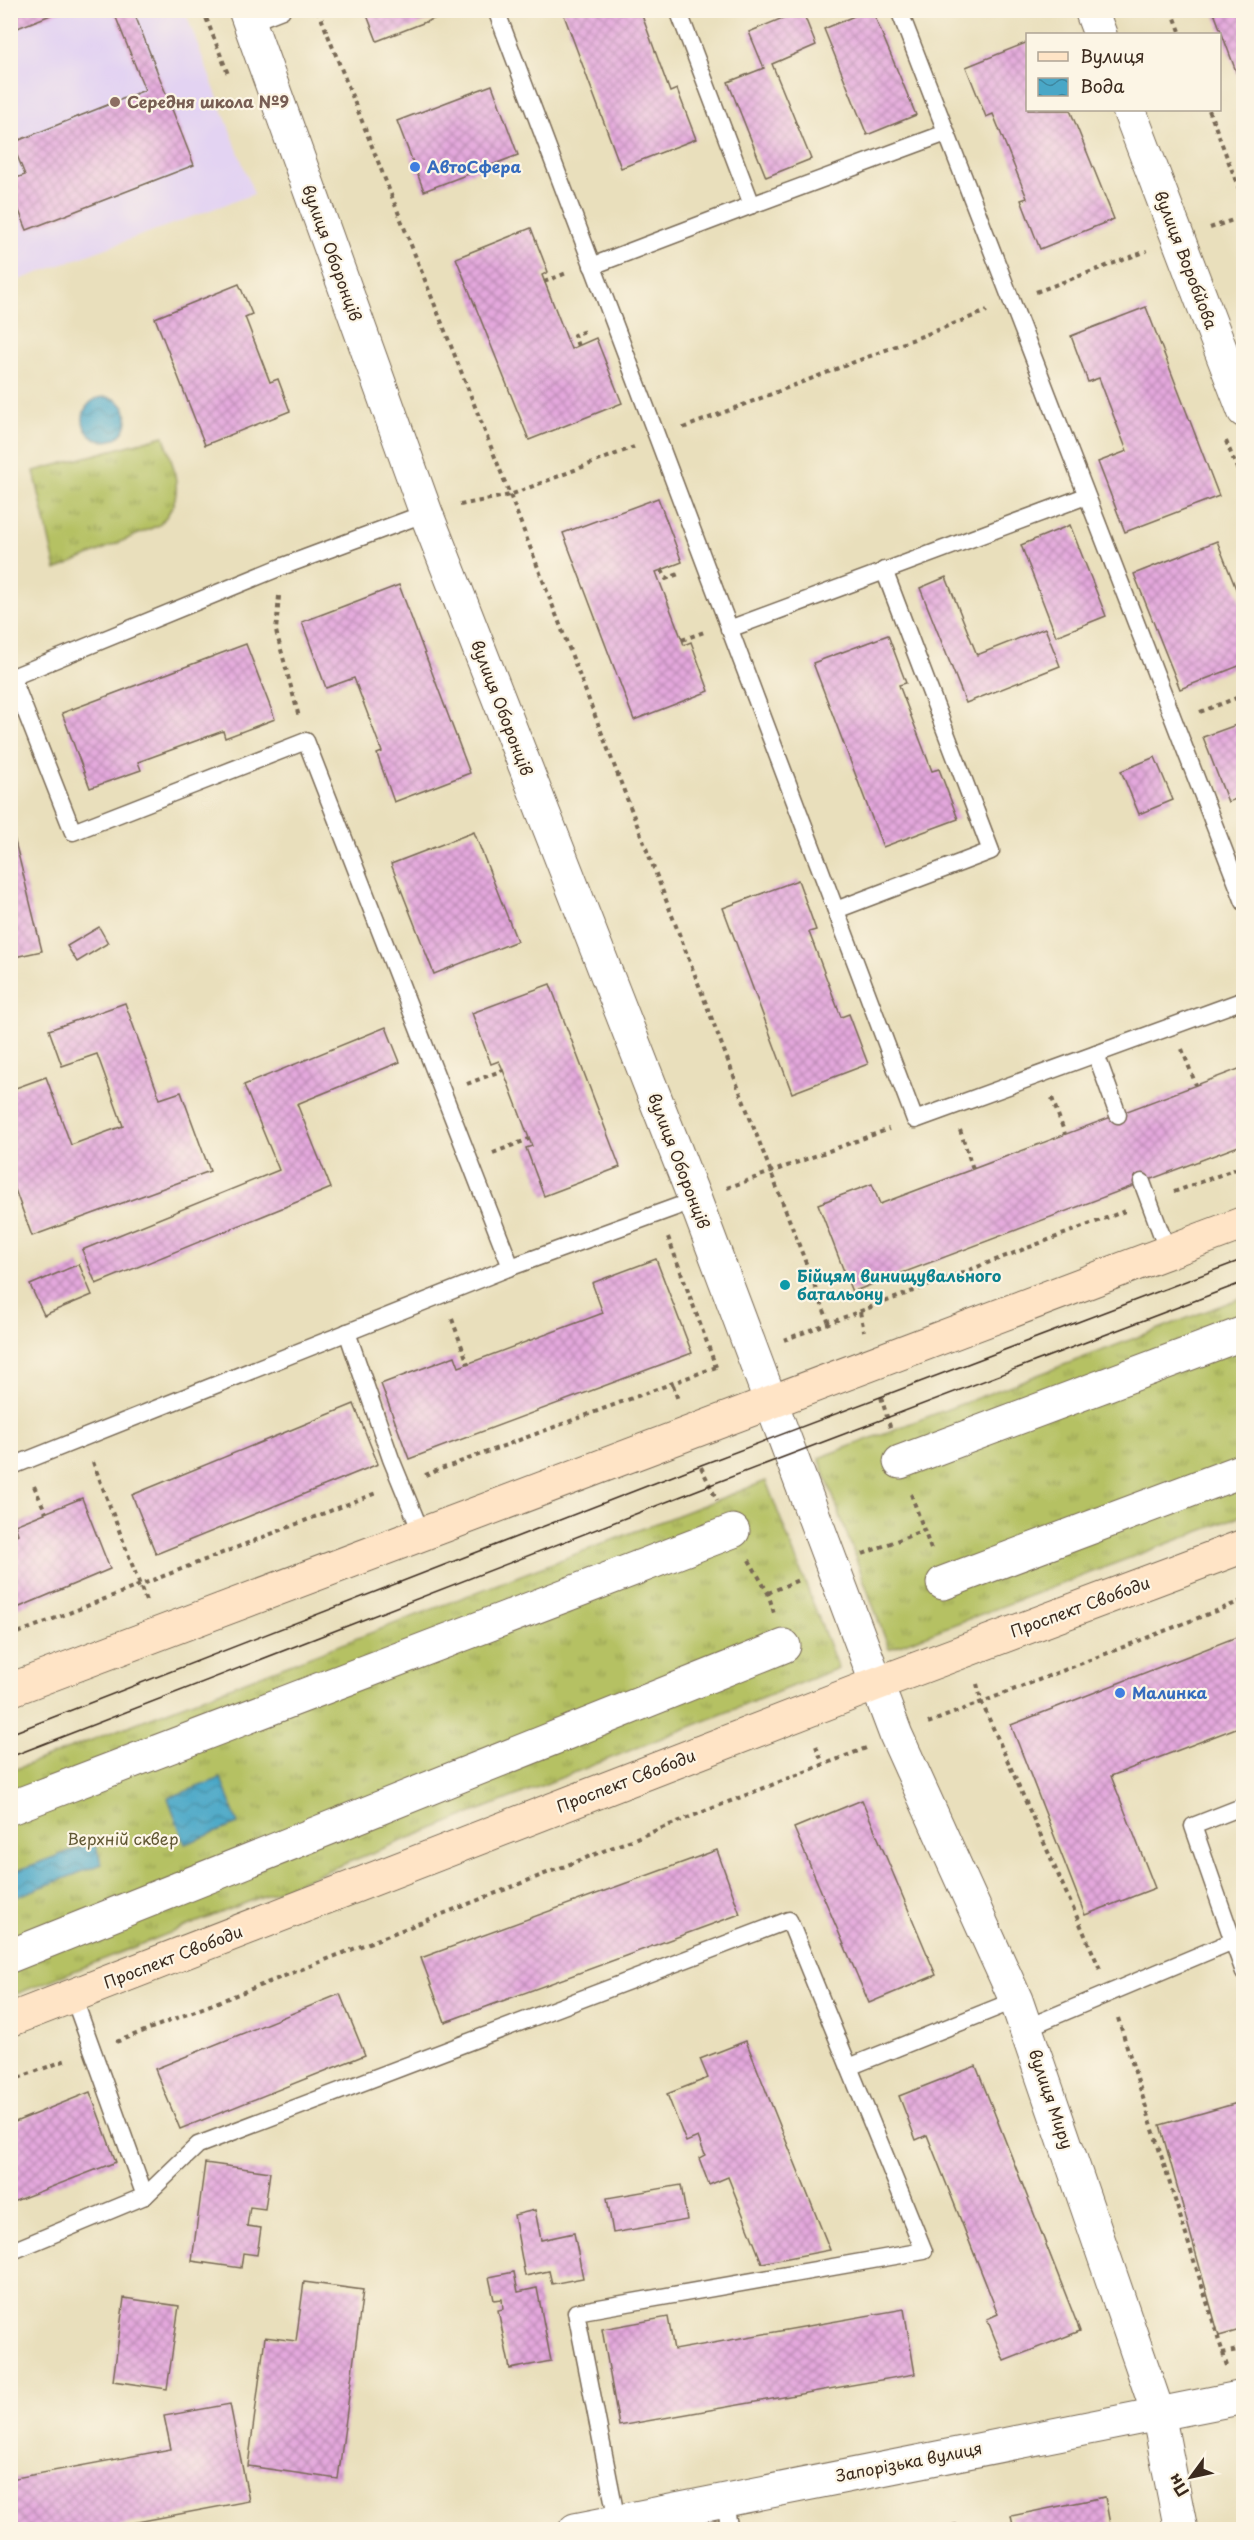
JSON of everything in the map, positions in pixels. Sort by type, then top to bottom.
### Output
[{"type":"main road","points":[[10,1690],[421,1532],[1244,1222]]},
{"type":"main road","name":"Проспект Свободи","points":[[10,2020],[967,1649],[1244,1546]]},
{"type":"street","points":[[1091,10],[1100,33]]},
{"type":"street","name":"вулиця Оборонців","points":[[247,16],[426,513],[695,1200],[876,1684]]},
{"type":"street","name":"вулиця Воробйова","points":[[1129,111],[1244,411]]},
{"type":"street","points":[[900,1462],[1244,1333]]},
{"type":"street","points":[[944,1583],[1244,1470]]},
{"type":"street","points":[[10,1808],[733,1531]]},
{"type":"street","points":[[10,1956],[784,1646]]},
{"type":"street","name":"вулиця Миру","points":[[876,1684],[896,1735],[1021,2014],[1158,2413],[1181,2529]]},
{"type":"street","name":"Запорізька вулиця","points":[[575,2529],[617,2521],[727,2515],[1158,2413],[1240,2397]]},
{"type":"lane","points":[[247,16],[282,10]]},
{"type":"lane","points":[[496,10],[915,1120],[1244,1000]]},
{"type":"lane","points":[[678,10],[752,205]]},
{"type":"lane","points":[[898,10],[1244,902]]},
{"type":"lane","points":[[592,266],[946,133]]},
{"type":"lane","points":[[729,629],[1086,496]]},
{"type":"lane","points":[[426,513],[281,567],[11,678],[73,832],[306,741],[511,1267]]},
{"type":"lane","points":[[836,910],[991,851],[884,570]]},
{"type":"lane","points":[[1096,1054],[1118,1114]]},
{"type":"lane","points":[[1142,1182],[1168,1252]]},
{"type":"lane","points":[[10,1467],[511,1267],[695,1200]]},
{"type":"lane","points":[[347,1332],[391,1460],[421,1532]]},
{"type":"lane","points":[[1244,1806],[1193,1826],[1244,1972]]},
{"type":"lane","points":[[10,2252],[145,2196],[198,2145],[789,1920],[924,2251],[576,2312],[617,2521]]},
{"type":"lane","points":[[849,2067],[1021,2014],[1111,1993],[1233,1941]]},
{"type":"lane","points":[[73,1996],[145,2196]]},
{"type":"path","points":[[318,10],[510,495],[829,1323],[1244,1166]]},
{"type":"path","points":[[1172,10],[1181,33]]},
{"type":"path","points":[[1209,111],[1244,202]]},
{"type":"path","points":[[426,513],[510,495],[1011,301],[1244,216]]},
{"type":"path","points":[[281,567],[276,631],[306,741]]},
{"type":"path","points":[[1174,721],[1244,695]]},
{"type":"path","points":[[1173,1026],[1196,1085]]},
{"type":"path","points":[[443,1093],[503,1070]]},
{"type":"path","points":[[1043,1073],[1065,1134]]},
{"type":"path","points":[[952,1106],[973,1169]]},
{"type":"path","points":[[695,1200],[915,1120]]},
{"type":"path","points":[[470,1162],[529,1139]]},
{"type":"path","points":[[442,1294],[468,1364]]},
{"type":"path","points":[[860,1312],[872,1364],[900,1462],[944,1583]]},
{"type":"path","points":[[673,1384],[686,1433],[733,1531],[768,1593],[784,1646]]},
{"type":"path","points":[[84,1439],[158,1633]]},
{"type":"path","points":[[10,2081],[93,2051],[1244,1600]]},
{"type":"path","points":[[967,1649],[982,1703],[1111,1993],[1222,2353],[1240,2397]]},
{"type":"path","points":[[803,1712],[823,1764]]},
{"type":"path","points":[[1222,2353],[1244,2349]]},
{"type":"shaded area","name":"Середня школа №9","points":[[11,11],[185,11],[254,194],[11,283]]},
{"type":"green space","points":[[164,436],[176,483],[176,493],[168,514],[159,525],[56,570],[34,471]]},
{"type":"green space","points":[[1243,1297],[1243,1515],[889,1649],[819,1458]]},
{"type":"green space","name":"Верхній сквер","points":[[766,1481],[838,1668],[11,1996],[11,1771]]},
{"type":"water","points":[[105,397],[121,403],[127,419],[121,435],[105,441],[89,435],[83,419],[89,403]]},
{"type":"water","points":[[221,1778],[238,1824],[185,1844],[168,1798]]},
{"type":"water","points":[[94,1842],[102,1864],[11,1899],[11,1873]]},
{"type":"building","points":[[10,10],[61,10],[61,11],[10,31]]},
{"type":"building","points":[[113,10],[133,10],[194,165],[27,230],[10,189],[10,180],[25,175],[12,143],[145,90]]},
{"type":"building","points":[[365,10],[439,10],[441,16],[377,41]]},
{"type":"building","points":[[562,10],[640,10],[670,92],[677,89],[696,139],[621,168]]},
{"type":"building","points":[[802,10],[816,45],[772,64],[811,159],[766,177],[728,82],[764,68],[749,32]]},
{"type":"building","points":[[872,10],[916,115],[867,135],[824,29]]},
{"type":"building","points":[[1213,10],[1244,10],[1244,90],[1243,90]]},
{"type":"building","points":[[1026,43],[1026,111],[1070,111],[1114,219],[1040,249],[1021,200],[1027,198],[993,114],[986,117],[966,67]]},
{"type":"building","points":[[492,85],[518,155],[424,191],[397,121]]},
{"type":"building","points":[[531,228],[548,272],[542,275],[571,349],[596,338],[622,403],[529,440],[456,258]]},
{"type":"building","points":[[239,284],[252,314],[245,317],[270,382],[278,379],[290,411],[205,445],[155,318]]},
{"type":"building","points":[[1146,307],[1219,496],[1125,532],[1098,462],[1127,451],[1099,378],[1088,382],[1071,336]]},
{"type":"building","points":[[658,498],[682,562],[656,572],[684,645],[691,642],[709,691],[634,720],[563,533]]},
{"type":"building","points":[[1070,525],[1106,616],[1056,636],[1021,545]]},
{"type":"building","points":[[1217,541],[1244,609],[1244,664],[1180,689],[1134,574]]},
{"type":"building","points":[[946,577],[977,655],[1045,628],[1060,666],[966,703],[920,588]]},
{"type":"building","points":[[399,585],[470,773],[394,802],[377,754],[382,752],[354,678],[326,688],[302,622]]},
{"type":"building","points":[[888,635],[906,683],[899,685],[932,771],[939,769],[958,819],[883,847],[813,663]]},
{"type":"building","points":[[246,644],[275,719],[225,738],[223,731],[138,762],[141,770],[90,788],[62,713]]},
{"type":"building","points":[[1244,722],[1244,796],[1228,802],[1203,737]]},
{"type":"building","points":[[1155,757],[1173,800],[1139,814],[1121,771]]},
{"type":"building","points":[[10,821],[42,951],[10,958]]},
{"type":"building","points":[[474,832],[517,941],[434,974],[391,864]]},
{"type":"building","points":[[798,880],[816,930],[809,932],[841,1017],[849,1014],[868,1064],[792,1093],[723,908]]},
{"type":"building","points":[[99,927],[108,943],[77,962],[67,946]]},
{"type":"building","points":[[550,984],[620,1167],[544,1196],[526,1148],[532,1146],[503,1070],[499,1061],[491,1064],[472,1013]]},
{"type":"building","points":[[125,1003],[160,1099],[181,1092],[210,1171],[32,1236],[10,1176],[10,1090],[46,1077],[71,1145],[123,1126],[97,1054],[62,1066],[49,1030]]},
{"type":"building","points":[[386,1027],[400,1062],[297,1104],[331,1188],[96,1284],[82,1250],[279,1170],[244,1085]]},
{"type":"building","points":[[1244,1067],[1244,1144],[852,1292],[818,1204],[872,1184],[880,1204]]},
{"type":"building","points":[[656,1259],[692,1353],[409,1459],[381,1384],[455,1356],[459,1367],[603,1313],[592,1283]]},
{"type":"building","points":[[79,1264],[92,1295],[44,1315],[30,1285]]},
{"type":"building","points":[[354,1404],[378,1464],[156,1554],[132,1495]]},
{"type":"building","points":[[82,1498],[110,1569],[10,1611],[10,1538],[18,1534],[15,1525]]},
{"type":"building","points":[[1244,1634],[1244,1725],[1111,1776],[1155,1888],[1085,1915],[1011,1725]]},
{"type":"building","points":[[862,1800],[936,1975],[869,2003],[794,1828]]},
{"type":"building","points":[[717,1850],[740,1914],[445,2022],[421,1958]]},
{"type":"building","points":[[340,1994],[365,2055],[180,2129],[155,2069]]},
{"type":"building","points":[[746,2041],[830,2250],[762,2263],[728,2177],[709,2185],[699,2158],[705,2155],[698,2137],[686,2142],[667,2094],[708,2078],[700,2059]]},
{"type":"building","points":[[976,2066],[1080,2331],[1004,2361],[987,2319],[998,2314],[927,2135],[916,2140],[899,2096]]},
{"type":"building","points":[[90,2092],[116,2162],[10,2203],[10,2124]]},
{"type":"building","points":[[1241,2102],[1244,2111],[1244,2329],[1219,2336],[1160,2125]]},
{"type":"building","points":[[205,2163],[270,2172],[265,2209],[250,2207],[247,2226],[261,2228],[257,2255],[243,2253],[241,2268],[192,2261]]},
{"type":"building","points":[[681,2185],[687,2220],[613,2233],[607,2198]]},
{"type":"building","points":[[535,2210],[541,2240],[574,2233],[583,2278],[552,2284],[549,2271],[525,2276],[514,2215]]},
{"type":"building","points":[[514,2272],[518,2292],[537,2288],[551,2361],[510,2369],[498,2310],[503,2309],[502,2299],[494,2300],[489,2277]]},
{"type":"building","points":[[304,2282],[363,2290],[338,2479],[248,2466],[265,2337],[296,2341]]},
{"type":"building","points":[[124,2298],[179,2306],[167,2389],[113,2381]]},
{"type":"building","points":[[904,2309],[915,2374],[619,2426],[602,2329],[668,2317],[674,2350]]},
{"type":"building","points":[[230,2404],[249,2501],[95,2530],[10,2530],[10,2479],[171,2449],[164,2416]]},
{"type":"building","points":[[1105,2497],[1111,2530],[1014,2530],[1011,2516]]},
{"type":"building","points":[[956,2524],[957,2530],[935,2530],[935,2528]]},
{"type":"tram line","points":[[10,1734],[701,1465],[1244,1259]]},
{"type":"tram line","points":[[10,1757],[710,1485],[1244,1282]]},
{"type":"place","name":"Середня школа №9","points":[[115,102]]},
{"type":"place","name":"АвтоСфера","points":[[415,167]]},
{"type":"place","name":"Бійцям винищувального батальону","points":[[785,1285]]},
{"type":"place","name":"Малинка","points":[[1120,1693]]}]
